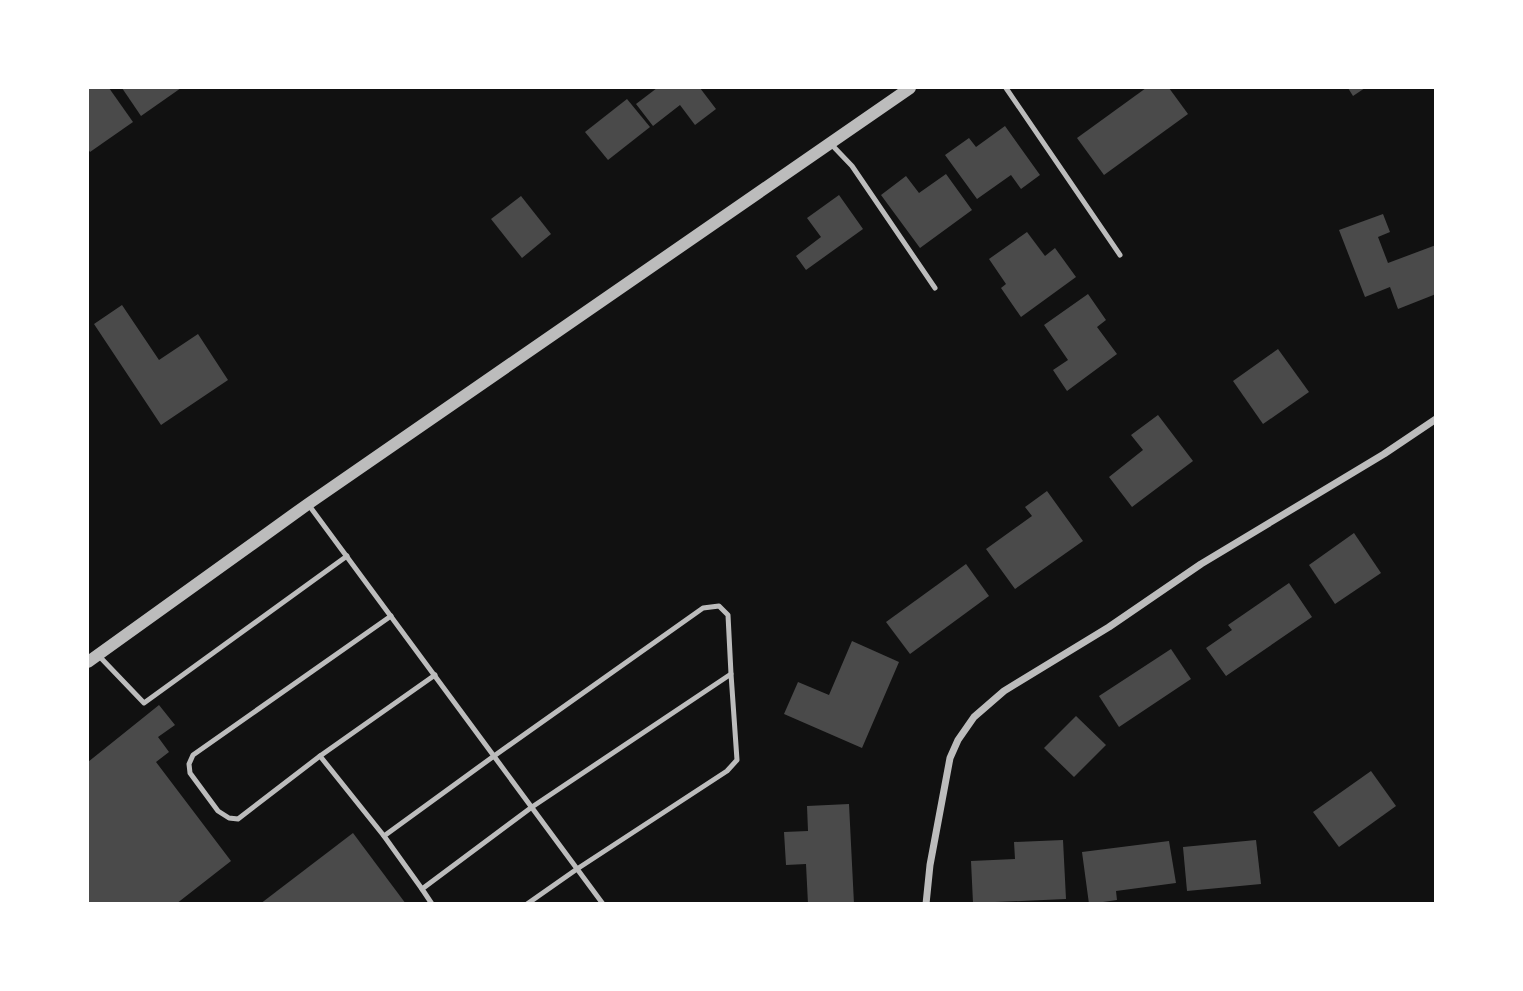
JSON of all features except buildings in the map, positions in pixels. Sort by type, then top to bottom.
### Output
[{"type":"street","points":[[93,658],[308,505],[910,88]]},
{"type":"street","points":[[926,904],[930,865],[950,758],[958,740],[974,718],[1004,691],[1109,627],[1201,564],[1436,419]]},
{"type":"lane","points":[[1006,88],[1120,254]]},
{"type":"lane","points":[[831,143],[852,166],[935,288]]},
{"type":"lane","points":[[308,505],[603,904]]},
{"type":"lane","points":[[93,658],[144,703],[346,556]]},
{"type":"lane","points":[[384,836],[703,608],[719,606],[729,615],[737,760],[727,771],[527,904]]},
{"type":"lane","points":[[391,616],[193,755],[189,764],[190,773],[218,811],[229,818],[237,819],[320,756],[435,675]]},
{"type":"lane","points":[[422,889],[531,807],[731,674]]},
{"type":"lane","points":[[320,756],[384,836],[432,904]]}]
